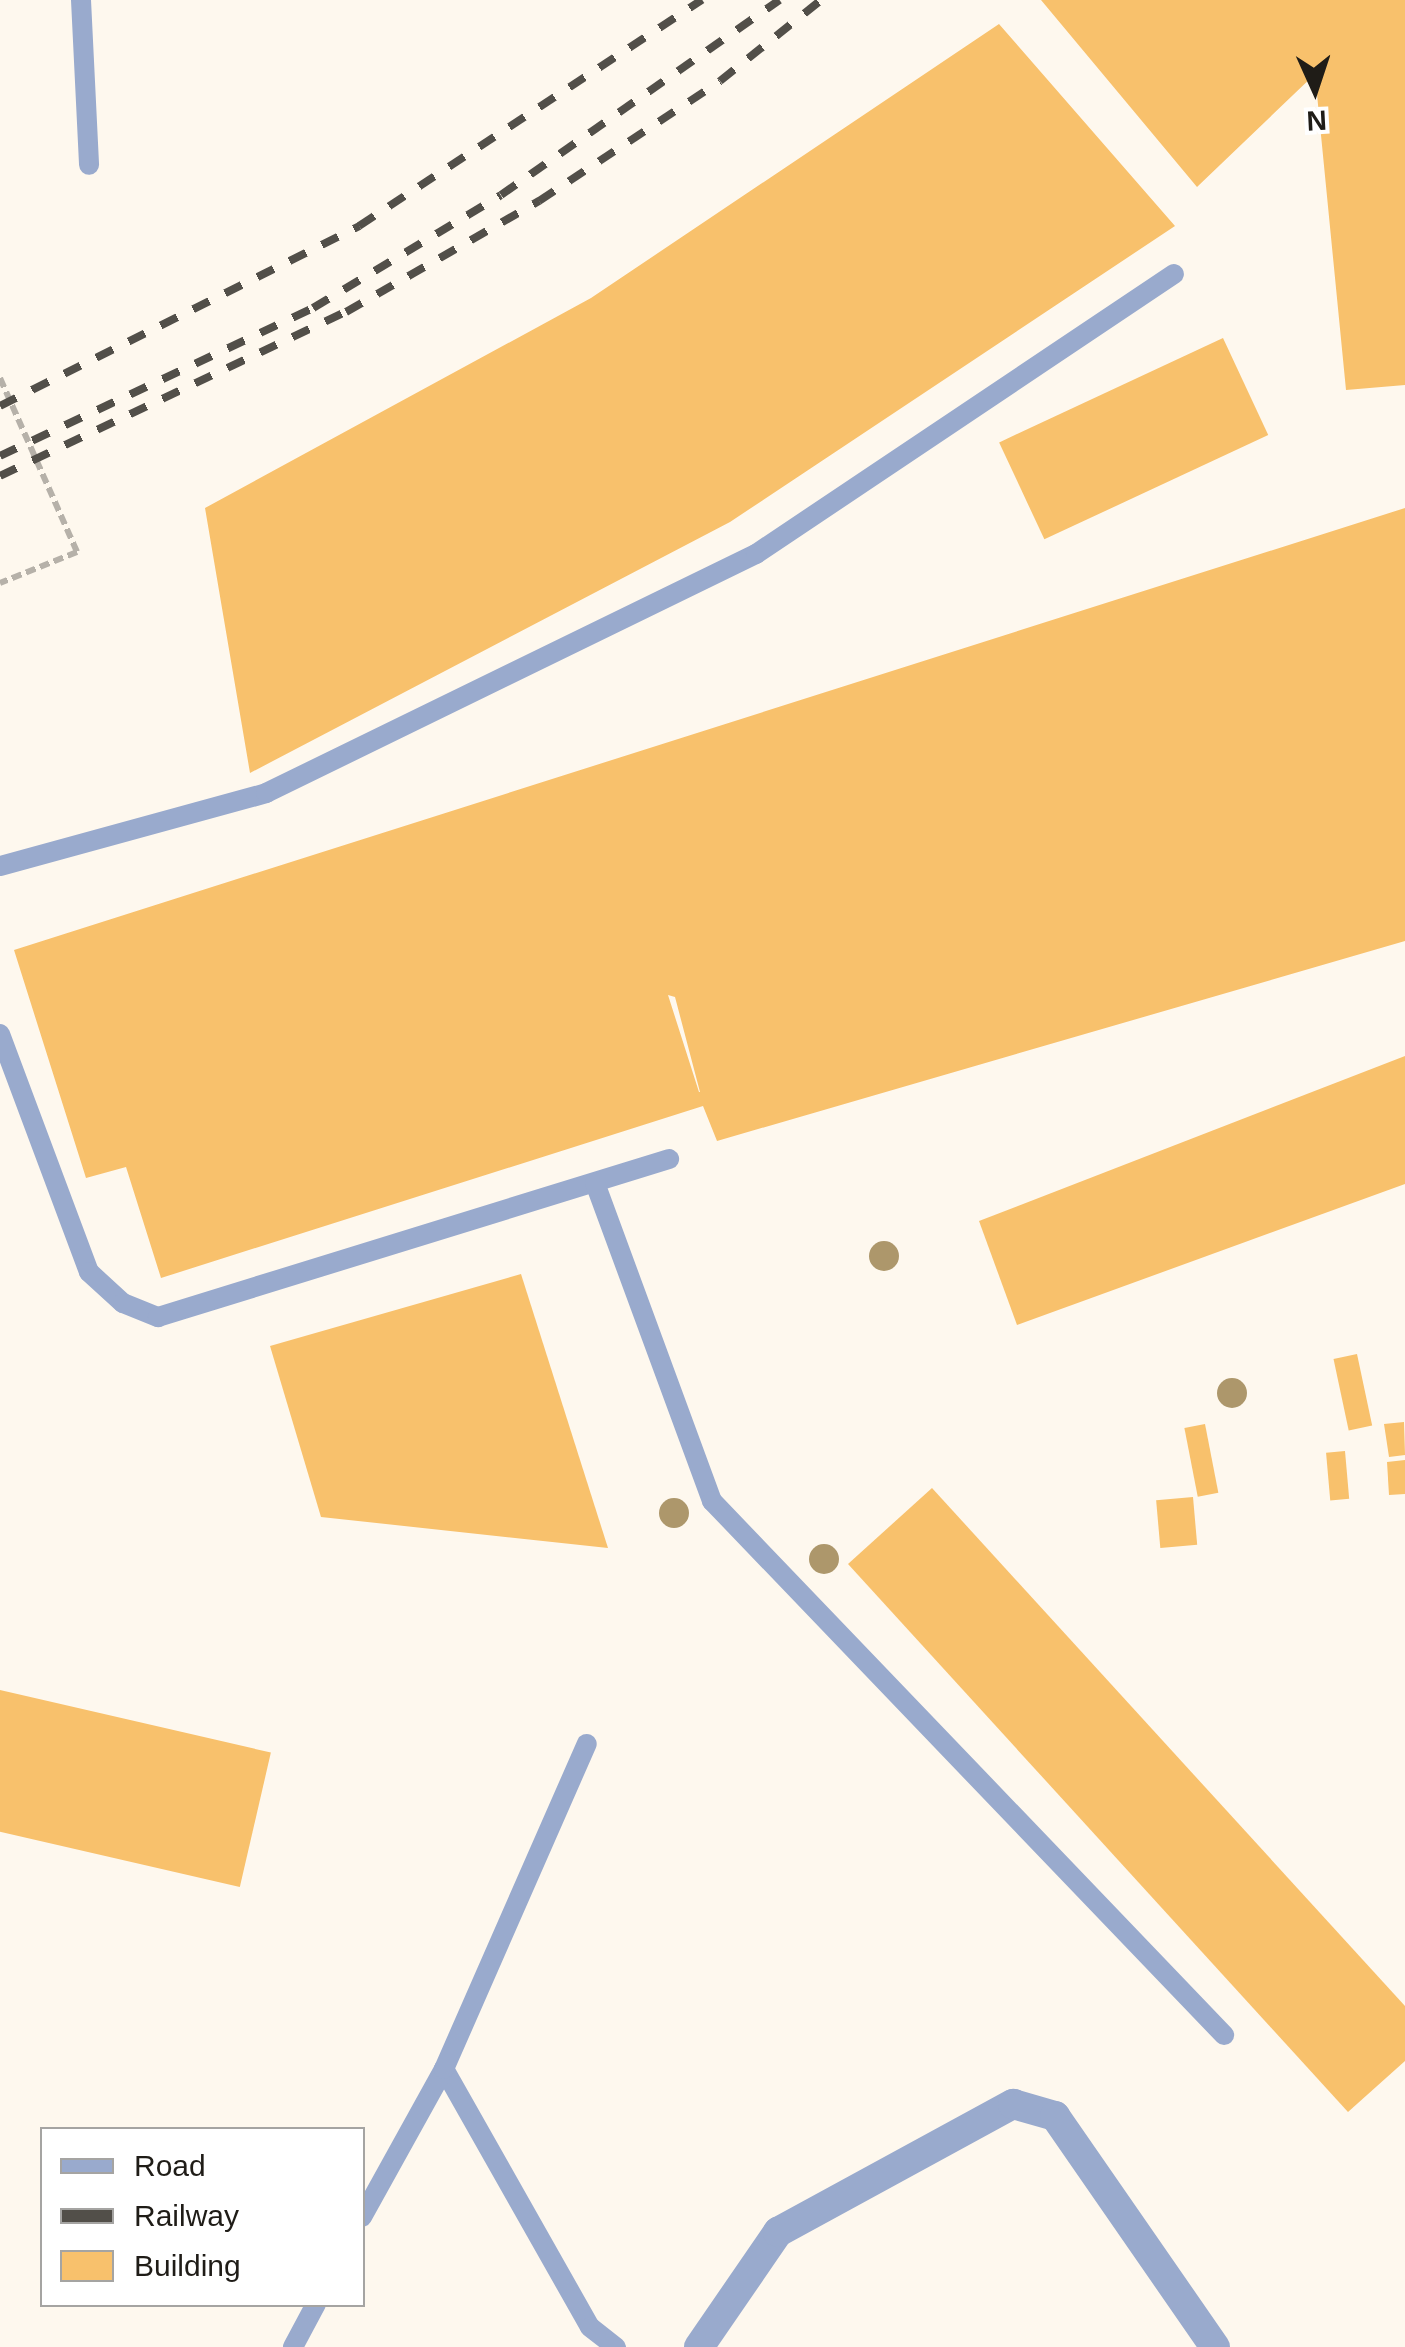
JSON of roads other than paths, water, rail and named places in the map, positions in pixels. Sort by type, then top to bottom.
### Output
[{"type":"street","points":[[699,2347],[778,2232],[1013,2104],[1055,2116],[1215,2347]]},
{"type":"lane","points":[[82,9],[89,165]]},
{"type":"lane","points":[[0,866],[266,792],[756,554],[1174,274]]},
{"type":"lane","points":[[0,1034],[89,1272],[123,1303],[158,1317],[669,1159]]},
{"type":"lane","points":[[595,1183],[712,1501],[1224,2035]]},
{"type":"lane","points":[[365,2212],[444,2069],[588,1744]]},
{"type":"lane","points":[[444,2069],[590,2327],[616,2347]]},
{"type":"lane","points":[[293,2347],[314,2307]]},
{"type":"railway","points":[[0,406],[359,226],[702,0]]},
{"type":"railway","points":[[0,456],[313,308],[501,195],[780,0]]},
{"type":"railway","points":[[0,476],[346,312],[539,201],[720,81],[821,0]]}]
